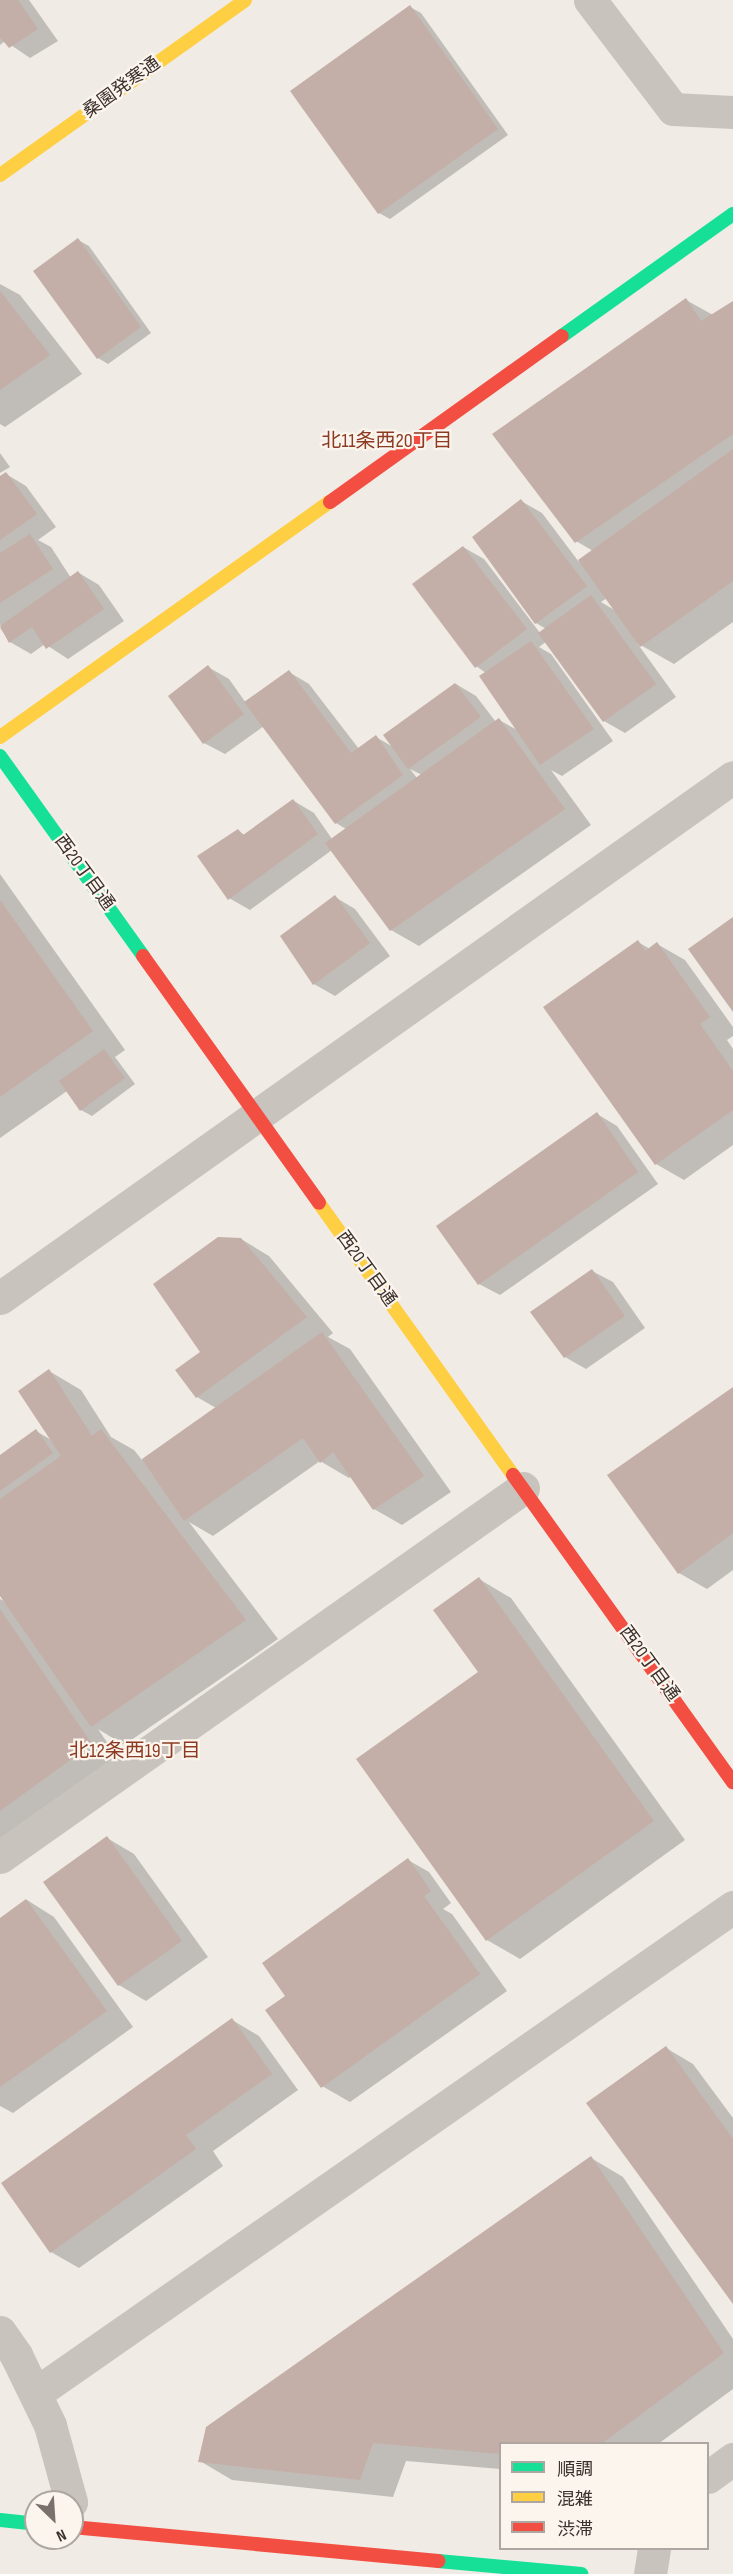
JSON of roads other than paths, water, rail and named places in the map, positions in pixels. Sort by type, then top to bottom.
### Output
[{"type":"street","name":"桑園発寒通","points":[[0,175],[245,0]]},
{"type":"street","points":[[590,0],[673,109],[733,112]]},
{"type":"street","points":[[0,736],[733,214]]},
{"type":"street","name":"西20丁目通","points":[[0,756],[733,1782]]},
{"type":"street","points":[[0,1298],[733,777]]},
{"type":"street","points":[[0,1857],[523,1488]]},
{"type":"street","points":[[36,2393],[733,1907]]},
{"type":"street","points":[[0,2332],[16,2355],[50,2425],[67,2490]]},
{"type":"street","points":[[709,2476],[733,2459]]},
{"type":"street","points":[[84,2516],[581,2574]]},
{"type":"street","points":[[0,2520],[24,2523]]},
{"type":"street","points":[[650,2574],[654,2550]]},
{"type":"district","name":"北11条西20丁目","points":[[387,441]]},
{"type":"district","name":"北12条西19丁目","points":[[135,1751]]}]
